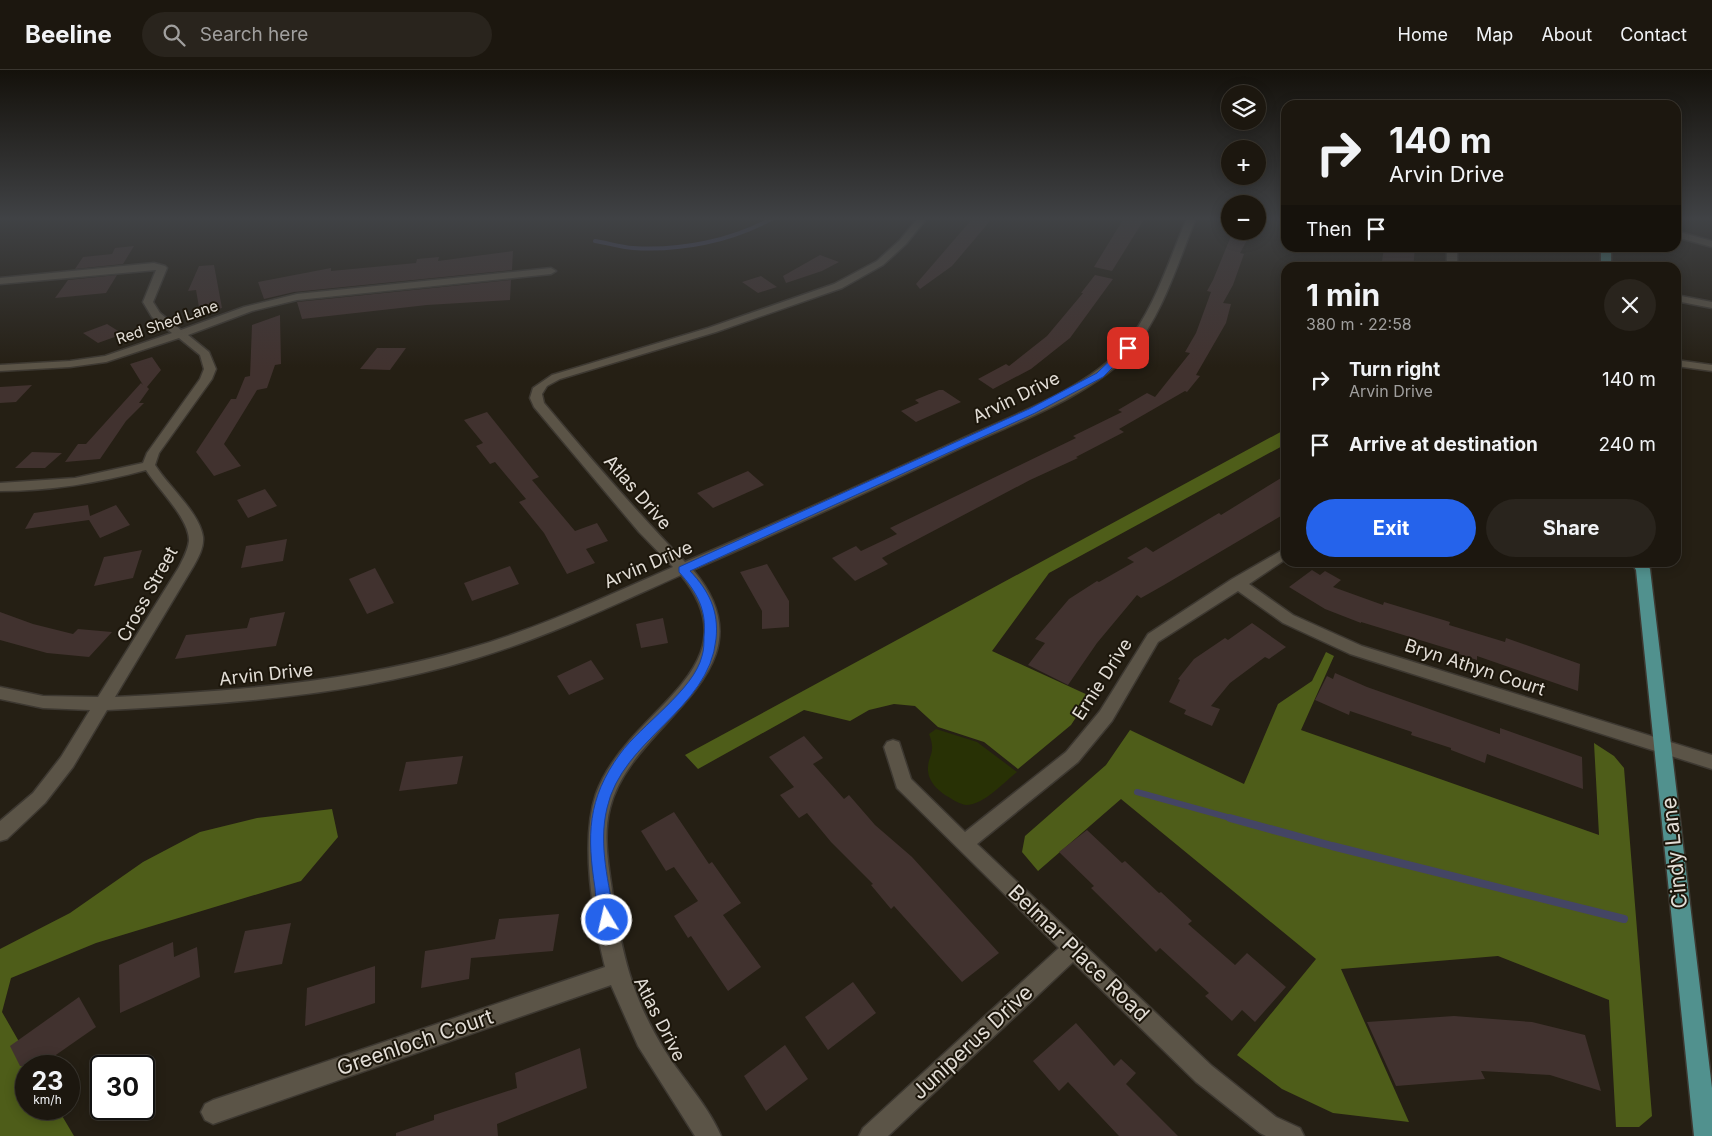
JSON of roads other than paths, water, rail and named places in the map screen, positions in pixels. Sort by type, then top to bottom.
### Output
[{"type":"main road","name":"Cindy Lane","points":[[1642,567],[1706,1136]]},
{"type":"street","points":[[0,281],[136,268]]},
{"type":"street","points":[[0,487],[61,484],[113,475],[149,465],[153,453],[206,379],[210,369],[205,354],[156,316],[148,302],[161,268]]},
{"type":"street","name":"Atlas Drive","points":[[709,1136],[653,1054],[626,998],[617,973],[596,849],[597,821],[610,781],[625,757],[681,698],[697,678],[708,657],[712,623],[706,601],[697,584],[645,531],[538,404],[535,397],[538,388],[556,377],[712,330],[847,282],[872,268]]},
{"type":"street","name":"Arvin Drive","points":[[0,693],[43,702],[105,704],[209,699],[323,687],[416,669],[475,653],[529,634],[683,570],[1032,411],[1100,375],[1128,348],[1152,311],[1171,268]]},
{"type":"street","name":"Red Shed Lane","points":[[0,368],[70,364],[106,359],[248,309],[297,297],[551,271]]},
{"type":"street","points":[[1681,299],[1712,305]]},
{"type":"street","points":[[1681,364],[1712,368]]},
{"type":"street","name":"Cross Street","points":[[0,833],[39,798],[54,780],[105,704],[186,568],[195,545],[196,536],[190,521],[156,478],[149,465]]},
{"type":"street","name":"Ernie Drive","points":[[964,844],[1072,757],[1106,716],[1152,638],[1281,556]]},
{"type":"street","name":"Bryn Athyn Court","points":[[1237,583],[1288,618],[1316,633],[1356,650],[1712,762]]},
{"type":"street","name":"Belmar Place Road","points":[[893,746],[903,783],[964,844],[1204,1074],[1268,1125],[1292,1136]]},
{"type":"street","name":"Juniperus Drive","points":[[871,1136],[1074,948]]},
{"type":"street","name":"Greenloch Court","points":[[213,1112],[617,973]]},
{"type":"waterway","points":[[1137,792],[1234,819]]},
{"type":"waterway","points":[[1230,818],[1332,846],[1624,919]]}]
